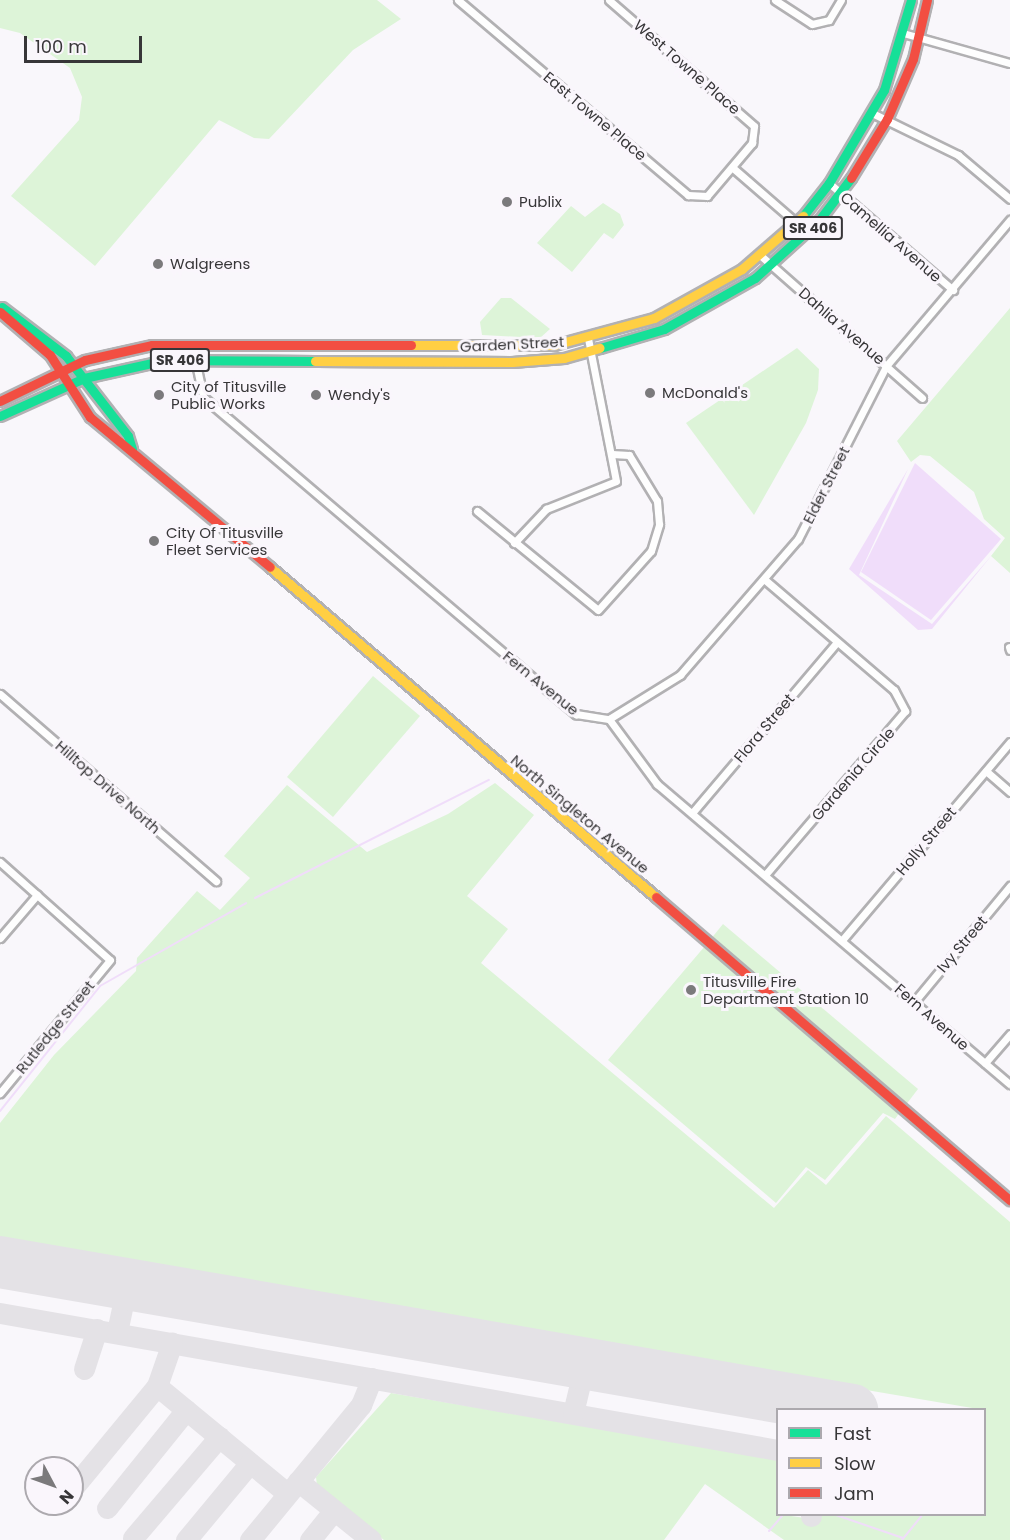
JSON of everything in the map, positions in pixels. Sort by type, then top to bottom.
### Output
[{"type":"main road","name":"Garden Street","points":[[0,401],[73,364],[152,345],[512,347],[588,338],[654,318],[698,297],[760,255],[797,223],[829,183],[872,113],[903,33],[911,0]]},
{"type":"main road","name":"Garden Street","points":[[0,416],[68,384],[132,365],[195,359],[512,362],[591,352],[664,329],[717,304],[772,265],[808,233],[840,194],[887,118],[918,37],[927,0]]},
{"type":"main road","name":"North Singleton Avenue","points":[[0,307],[73,364],[128,436],[132,449]]},
{"type":"main road","name":"North Singleton Avenue","points":[[0,312],[50,355],[90,417],[132,449],[1010,1200]]},
{"type":"main road","points":[[302,361],[343,345]]},
{"type":"main road","points":[[342,362],[354,350],[381,346]]},
{"type":"street","name":"East Towne Place","points":[[458,0],[688,195],[707,196],[733,168]]},
{"type":"street","name":"West Towne Place","points":[[609,0],[754,126],[752,144],[733,168]]},
{"type":"street","points":[[775,0],[812,24],[829,20],[841,0]]},
{"type":"street","points":[[903,33],[1010,63]]},
{"type":"street","points":[[872,113],[887,118],[958,155],[1010,200]]},
{"type":"street","points":[[733,168],[808,233]]},
{"type":"street","name":"Camellia Avenue","points":[[829,183],[953,290]]},
{"type":"street","name":"Elder Street","points":[[609,719],[680,675],[798,539],[886,366],[953,290],[1010,220]]},
{"type":"street","name":"Dahlia Avenue","points":[[760,255],[922,398]]},
{"type":"street","points":[[514,543],[546,509],[616,481],[588,338]]},
{"type":"street","name":"Fern Avenue","points":[[195,359],[203,397],[576,714],[609,719],[657,784],[843,939],[1010,1084]]},
{"type":"street","points":[[477,511],[591,609],[604,608],[651,550],[659,524],[657,501],[629,455],[612,454]]},
{"type":"street","name":"Gardenia Circle","points":[[764,579],[836,643],[894,690],[905,711],[766,874]]},
{"type":"street","name":"Flora Street","points":[[692,813],[836,643]]},
{"type":"street","name":"Hilltop Drive North","points":[[0,694],[216,881]]},
{"type":"street","name":"Holly Street","points":[[843,939],[1010,742]]},
{"type":"street","points":[[986,771],[1010,792]]},
{"type":"street","points":[[0,862],[37,895],[0,938]]},
{"type":"street","name":"Ivy Street","points":[[914,1002],[1010,886]]},
{"type":"street","name":"Rutledge Street","points":[[0,1094],[110,960],[37,895]]},
{"type":"street","points":[[985,1063],[1010,1034]]},
{"type":"green space","points":[[0,0],[377,0],[401,19],[353,50],[269,139],[254,138],[219,120],[95,266],[11,196],[79,120],[82,97],[70,68],[20,33],[0,28]]},
{"type":"green space","points":[[603,203],[620,214],[624,225],[613,239],[604,233],[572,272],[537,243],[571,206],[585,217]]},
{"type":"green space","points":[[501,298],[511,298],[550,329],[540,338],[482,335],[480,322]]},
{"type":"green space","points":[[1010,308],[1010,573],[991,556],[1005,538],[984,519],[974,492],[930,456],[920,455],[911,462],[897,441]]},
{"type":"green space","points":[[797,348],[819,369],[818,390],[806,423],[754,515],[686,423]]},
{"type":"green space","points":[[373,676],[420,716],[333,817],[287,777]]},
{"type":"green space","points":[[495,783],[534,815],[467,896],[508,929],[481,963],[774,1208],[808,1170],[826,1185],[886,1116],[1010,1222],[1010,1540],[784,1540],[705,1484],[664,1540],[384,1540],[317,1486],[316,1477],[391,1393],[776,1459],[776,1516],[818,1520],[820,1516],[986,1516],[986,1408],[972,1408],[0,1243],[0,1123],[54,1055],[136,971],[137,958],[197,891],[220,910],[250,878],[224,856],[287,785],[367,852],[448,814]]},
{"type":"green space","points":[[723,924],[918,1089],[905,1106],[710,940]]},
{"type":"green space","points":[[705,946],[900,1112],[895,1119],[883,1113],[825,1180],[806,1167],[776,1203],[608,1060]]},
{"type":"shaded area","points":[[915,463],[1001,539],[931,620],[861,572]]},
{"type":"shaded area","points":[[908,469],[859,575],[932,624],[992,555],[932,629],[918,630],[849,569]]},
{"type":"waterway","points":[[255,898],[489,780]]},
{"type":"waterway","points":[[0,1111],[100,986],[246,903]]},
{"type":"waterway","points":[[769,1531],[782,1516]]},
{"type":"waterway","points":[[839,1516],[903,1538]]},
{"type":"waterway","points":[[902,1540],[921,1516]]},
{"type":"taxiway","points":[[117,1332],[127,1285]]},
{"type":"taxiway","points":[[0,1313],[776,1450]]},
{"type":"taxiway","points":[[84,1369],[97,1329]]},
{"type":"taxiway","points":[[84,1474],[157,1386],[172,1343]]},
{"type":"taxiway","points":[[573,1413],[585,1363]]},
{"type":"taxiway","points":[[250,1540],[361,1405],[372,1378]]},
{"type":"taxiway","points":[[157,1386],[287,1493]]},
{"type":"taxiway","points":[[107,1508],[186,1410]]},
{"type":"taxiway","points":[[133,1538],[219,1437]]},
{"type":"taxiway","points":[[186,1540],[250,1463]]},
{"type":"taxiway","points":[[298,1481],[371,1540]]},
{"type":"taxiway","points":[[310,1540],[334,1510]]},
{"type":"runway","points":[[0,1262],[840,1408]]},
{"type":"traffic: fast","points":[[803,216],[829,183],[884,90],[911,0]]},
{"type":"traffic: fast","points":[[600,348],[664,329],[755,278],[820,219],[851,178]]},
{"type":"traffic: fast","points":[[2,307],[66,356],[128,436],[132,449]]},
{"type":"traffic: fast","points":[[0,416],[84,378],[165,360],[315,361]]},
{"type":"traffic: slow","points":[[411,345],[554,345],[654,318],[742,269],[803,216]]},
{"type":"traffic: slow","points":[[315,361],[512,362],[564,358],[600,348]]},
{"type":"traffic: slow","points":[[270,567],[656,897]]},
{"type":"traffic: jam","points":[[851,178],[887,119],[913,59],[927,0]]},
{"type":"traffic: jam","points":[[0,312],[50,355],[90,417],[270,567]]},
{"type":"traffic: jam","points":[[0,401],[85,360],[152,345],[411,345]]},
{"type":"traffic: jam","points":[[656,897],[1010,1200]]},
{"type":"place","name":"Publix","points":[[507,202]]},
{"type":"place","name":"Walgreens","points":[[158,264]]},
{"type":"place","name":"McDonald's","points":[[650,393]]},
{"type":"place","name":"City of Titusville Public Works","points":[[159,395]]},
{"type":"place","name":"Wendy's","points":[[316,395]]},
{"type":"place","name":"City Of Titusville Fleet Services","points":[[154,541]]},
{"type":"place","name":"Titusville Fire Department Station 10","points":[[691,990]]}]
